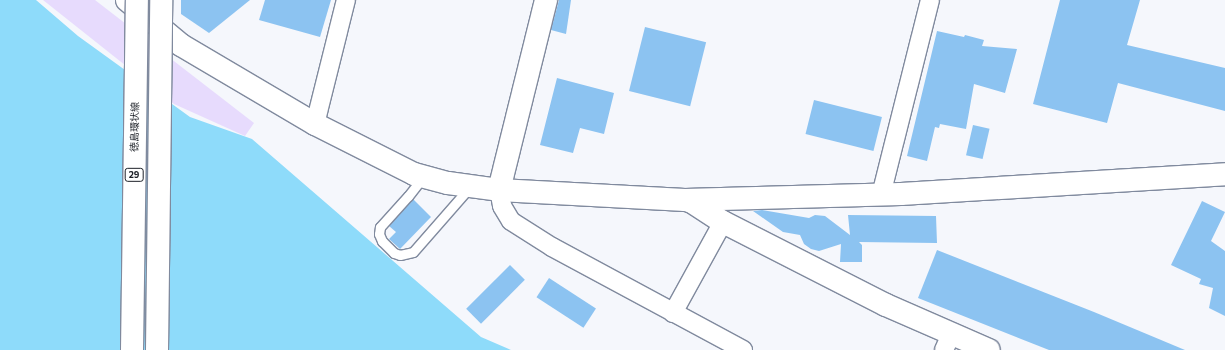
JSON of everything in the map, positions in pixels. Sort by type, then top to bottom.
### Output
[{"type":"street","points":[[157,350],[161,0]]},
{"type":"street","points":[[315,124],[346,0]]},
{"type":"street","points":[[546,0],[499,190],[502,206],[511,221],[552,247],[743,350]]},
{"type":"street","points":[[881,195],[930,0]]},
{"type":"street","points":[[137,3],[181,45],[315,124],[422,177],[471,186],[499,190],[686,200],[881,195],[1225,174]]},
{"type":"street","name":"徳島環状線","points":[[132,350],[137,3]]},
{"type":"street","points":[[686,200],[692,202],[722,222],[886,305],[948,342],[989,350]]},
{"type":"street","points":[[673,312],[722,222]]},
{"type":"lane","points":[[422,177],[408,196],[380,227],[378,234],[382,241],[394,252],[400,255],[413,252],[471,186]]},
{"type":"shaded area","points":[[43,0],[95,0],[254,123],[245,136],[174,104]]},
{"type":"water","points":[[0,0],[36,0],[78,36],[190,117],[252,139],[481,337],[511,350],[0,350]]},
{"type":"building","points":[[181,0],[250,0],[209,33],[181,14]]},
{"type":"building","points":[[265,0],[331,0],[320,37],[259,20]]},
{"type":"building","points":[[559,0],[571,0],[566,34],[551,30]]},
{"type":"building","points":[[1060,0],[1140,0],[1127,45],[1225,68],[1225,111],[1118,83],[1107,123],[1033,104]]},
{"type":"building","points":[[645,27],[706,42],[690,106],[629,91]]},
{"type":"building","points":[[937,31],[964,37],[965,35],[984,40],[982,46],[1017,49],[1005,93],[974,84],[966,129],[940,124],[939,128],[935,127],[927,161],[907,156]]},
{"type":"building","points":[[557,78],[614,93],[604,134],[580,128],[573,153],[540,145]]},
{"type":"building","points":[[814,100],[882,117],[873,151],[806,134]]},
{"type":"building","points":[[973,125],[990,129],[983,159],[966,155]]},
{"type":"building","points":[[413,199],[431,217],[400,249],[389,239],[396,232],[389,226]]},
{"type":"building","points":[[1202,201],[1225,212],[1211,241],[1225,251],[1225,316],[1209,308],[1213,288],[1199,284],[1201,279],[1171,265]]},
{"type":"building","points":[[762,210],[809,218],[815,215],[825,216],[850,235],[848,215],[936,216],[937,243],[859,242],[862,245],[862,262],[840,262],[841,244],[819,251],[811,249],[804,244],[800,235],[783,232],[753,211]]},
{"type":"building","points":[[937,250],[1094,312],[1185,350],[1049,350],[918,298]]},
{"type":"building","points":[[510,265],[525,280],[481,324],[466,309]]},
{"type":"building","points":[[549,278],[596,308],[583,328],[536,297]]}]
